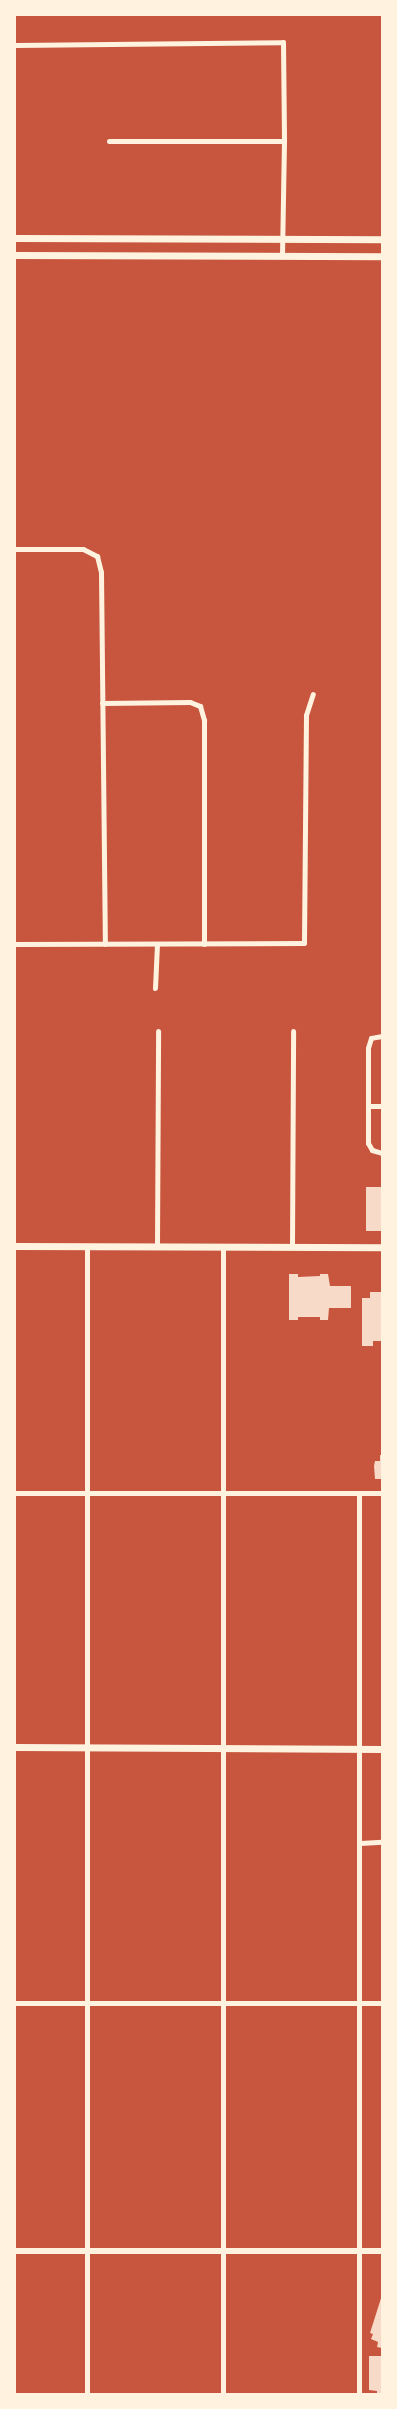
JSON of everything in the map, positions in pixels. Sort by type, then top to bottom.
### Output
[{"type":"main road","points":[[15,238],[382,239]]},
{"type":"main road","points":[[15,255],[382,256]]},
{"type":"main road","points":[[15,1246],[382,1247]]},
{"type":"main road","points":[[15,1747],[382,1749]]},
{"type":"street","points":[[15,45],[283,42],[282,256]]},
{"type":"street","points":[[109,141],[284,141]]},
{"type":"street","points":[[15,549],[83,549],[97,556],[101,572],[105,944]]},
{"type":"street","points":[[15,944],[304,943],[306,715],[313,694]]},
{"type":"street","points":[[102,703],[190,702],[200,706],[204,720],[204,944]]},
{"type":"street","points":[[155,988],[156,944]]},
{"type":"street","points":[[157,1246],[158,1031]]},
{"type":"street","points":[[292,1246],[293,1031]]},
{"type":"street","points":[[382,1036],[371,1038],[368,1048],[368,1143],[372,1150],[382,1153]]},
{"type":"street","points":[[368,1106],[382,1106]]},
{"type":"street","points":[[87,1246],[87,2394]]},
{"type":"street","points":[[223,1246],[223,2394]]},
{"type":"street","points":[[15,1494],[382,1492]]},
{"type":"street","points":[[359,1493],[359,2394]]},
{"type":"street","points":[[360,1843],[382,1842]]},
{"type":"street","points":[[15,2003],[382,2003]]},
{"type":"street","points":[[15,2251],[382,2251]]},
{"type":"building","points":[[366,1187],[382,1187],[382,1231],[366,1231]]},
{"type":"building","points":[[289,1274],[298,1274],[298,1277],[328,1274],[330,1286],[351,1286],[351,1308],[329,1308],[328,1320],[320,1320],[320,1317],[298,1317],[298,1320],[289,1320]]},
{"type":"building","points":[[370,1292],[382,1292],[382,1341],[373,1341],[373,1346],[362,1346],[362,1298],[370,1298]]},
{"type":"building","points":[[380,1455],[382,1455],[382,1479],[375,1479],[375,1461],[380,1461]]},
{"type":"building","points":[[382,2295],[382,2348],[377,2347],[378,2342],[371,2339],[373,2334],[370,2333]]},
{"type":"building","points":[[369,2356],[382,2356],[382,2394],[369,2390]]}]
